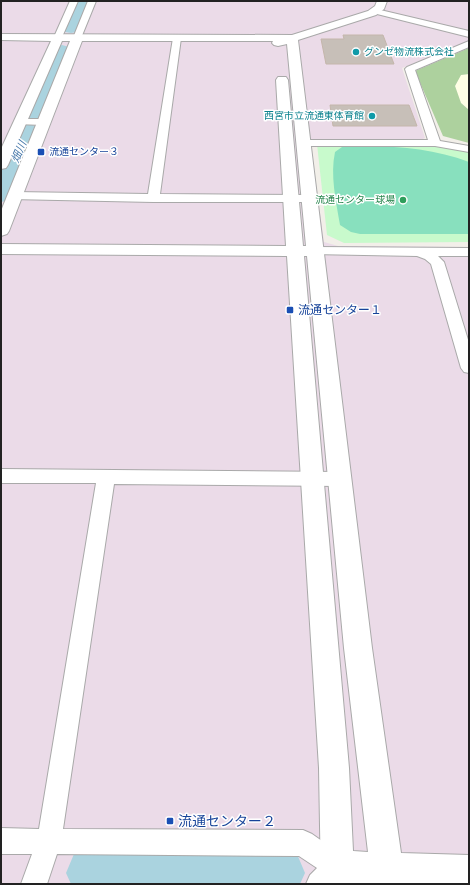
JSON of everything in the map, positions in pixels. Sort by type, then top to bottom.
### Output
[{"type":"street","points":[[1,165],[74,1]]},
{"type":"street","points":[[1,231],[92,1]]},
{"type":"street","points":[[1,37],[56,40],[285,41],[366,16],[376,11],[380,7],[382,1]]},
{"type":"street","points":[[376,11],[469,34]]},
{"type":"street","points":[[1,43],[56,40]]},
{"type":"street","points":[[153,198],[177,41]]},
{"type":"street","points":[[285,41],[303,143],[299,199]]},
{"type":"street","points":[[285,41],[305,251],[340,479],[359,656],[388,876]]},
{"type":"street","points":[[435,143],[410,69],[469,44]]},
{"type":"street","points":[[20,122],[43,122]]},
{"type":"street","points":[[303,143],[435,143],[469,149]]},
{"type":"street","points":[[14,196],[299,199]]},
{"type":"street","points":[[1,249],[469,252]]},
{"type":"street","points":[[305,251],[313,479],[334,768],[331,878]]},
{"type":"street","points":[[418,252],[430,256],[437,262],[469,368]]},
{"type":"street","points":[[1,476],[340,479]]},
{"type":"street","points":[[34,884],[49,842],[106,476]]},
{"type":"street","points":[[1,841],[302,844],[331,878]]},
{"type":"street","points":[[331,878],[469,872]]},
{"type":"shaded area","points":[[1,1],[469,1],[469,41],[402,68],[425,138],[418,141],[310,140],[324,242],[338,246],[469,247],[469,884],[1,884]]},
{"type":"shaded area","points":[[469,74],[469,110],[461,103],[455,86],[461,75]]},
{"type":"green space","points":[[469,48],[469,74],[461,75],[455,86],[461,103],[469,110],[469,143],[443,136],[415,71]]},
{"type":"green space","name":"流通センター球場","points":[[317,144],[439,146],[469,151],[469,242],[344,243],[327,235]]},
{"type":"green space","name":"流通センター球場","points":[[374,146],[407,148],[438,153],[469,162],[469,234],[360,234],[351,232],[340,225],[334,188],[333,170],[335,152],[342,147]]},
{"type":"building","name":"グンゼ物流株式会社","points":[[343,35],[383,35],[394,64],[326,64],[321,39],[344,39]]},
{"type":"building","name":"西宮市立流通東体育館","points":[[330,105],[409,105],[417,126],[333,126]]},
{"type":"waterway","name":"畑川","points":[[71,28],[82,1]]},
{"type":"waterway","name":"畑川","points":[[35,115],[62,51]]},
{"type":"waterway","name":"畑川","points":[[1,195],[28,131]]},
{"type":"waterway","name":"畑川","points":[[93,873],[278,873]]},
{"type":"place","name":"グンゼ物流株式会社","points":[[356,52]]},
{"type":"place","name":"西宮市立流通東体育館","points":[[372,116]]},
{"type":"place","name":"流通センター３","points":[[41,152]]},
{"type":"place","name":"流通センター球場","points":[[403,200]]},
{"type":"place","name":"流通センター１","points":[[290,310]]},
{"type":"place","name":"流通センター２","points":[[170,821]]}]
